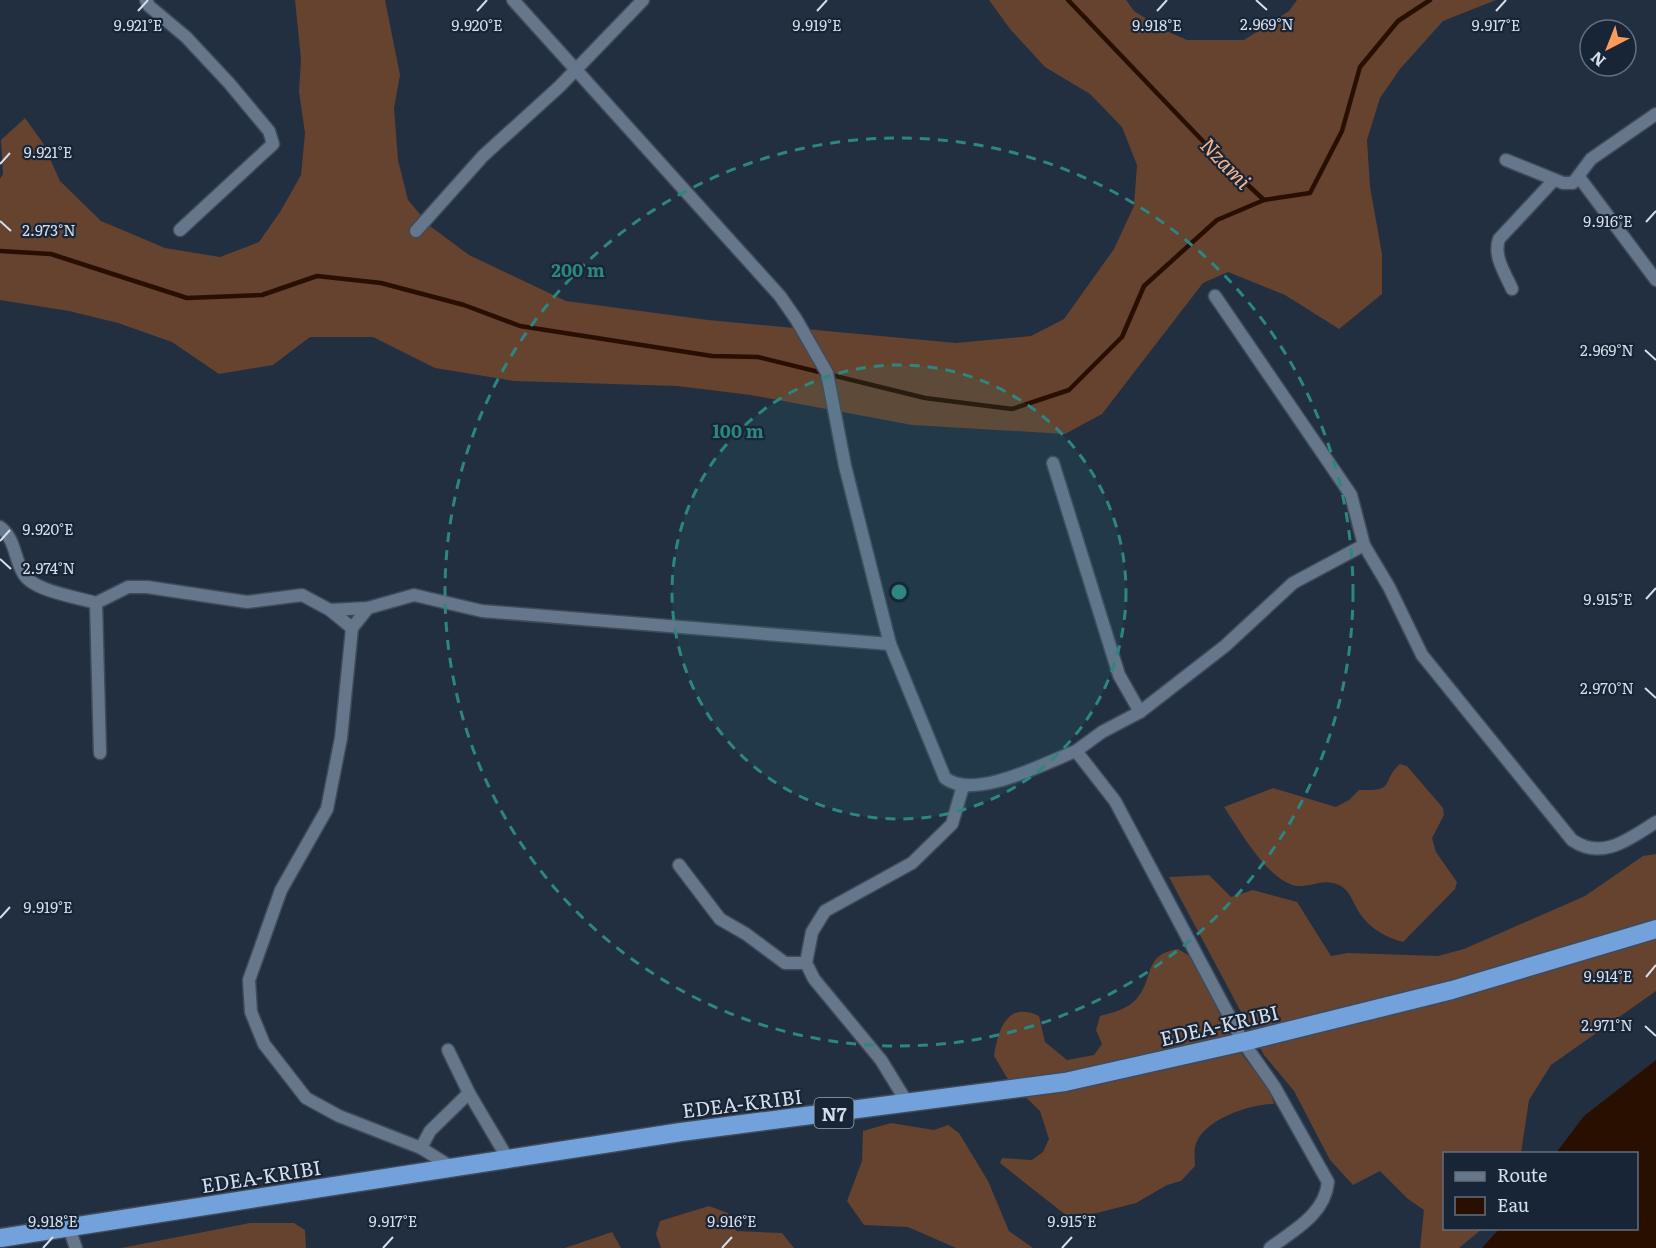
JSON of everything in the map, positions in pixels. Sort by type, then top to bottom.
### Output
[{"type":"highway","name":"EDEA-KRIBI","points":[[0,1238],[681,1132],[1065,1082],[1243,1042],[1452,990],[1656,929]]},
{"type":"street","points":[[146,0],[149,6],[186,37],[230,83],[269,131],[273,144],[180,230]]},
{"type":"street","points":[[513,0],[577,68],[780,296],[827,373],[845,466],[890,644],[945,778],[953,784],[963,786],[1002,780],[1076,751],[1102,732],[1140,712],[1225,646],[1293,583],[1364,545]]},
{"type":"street","points":[[416,231],[483,156],[577,68],[644,0]]},
{"type":"street","points":[[1506,160],[1568,184],[1579,177],[1591,159],[1656,114]]},
{"type":"street","points":[[1579,177],[1656,280]]},
{"type":"street","points":[[1512,289],[1497,255],[1496,247],[1499,239],[1554,180]]},
{"type":"street","points":[[1215,296],[1351,495],[1364,545],[1389,587],[1422,655],[1572,840],[1583,848],[1599,850],[1623,843],[1656,822]]},
{"type":"street","points":[[1053,464],[1119,675],[1140,712]]},
{"type":"street","points":[[0,527],[8,533],[23,575],[34,585],[96,603],[128,587],[147,587],[247,602],[302,595],[330,610],[352,628]]},
{"type":"street","points":[[330,610],[368,608],[414,595],[494,612],[890,644]]},
{"type":"street","points":[[96,603],[100,753]]},
{"type":"street","points":[[368,608],[352,628],[341,738],[327,809],[281,890],[249,980],[251,1012],[264,1044],[306,1098],[339,1116],[421,1148],[453,1168]]},
{"type":"street","points":[[1076,751],[1114,801],[1243,1042],[1275,1086],[1328,1182],[1327,1194],[1316,1211],[1270,1248]]},
{"type":"street","points":[[908,1104],[881,1060],[814,979],[807,963],[812,932],[825,911],[912,863],[952,824],[963,786]]},
{"type":"street","points":[[679,866],[720,919],[746,934],[785,963],[807,963]]},
{"type":"street","points":[[448,1050],[469,1093],[508,1159]]},
{"type":"street","points":[[421,1148],[430,1131],[469,1093]]},
{"type":"street","points":[[69,1228],[76,1248]]},
{"type":"shaded area","points":[[295,0],[385,0],[400,75],[394,108],[398,160],[408,200],[430,226],[469,255],[566,301],[708,320],[956,343],[1031,336],[1064,319],[1114,249],[1134,206],[1137,165],[1122,127],[1090,94],[1045,67],[1010,29],[989,0],[1126,0],[1134,11],[1164,30],[1187,40],[1244,40],[1289,11],[1297,0],[1496,0],[1443,21],[1400,69],[1380,98],[1367,140],[1370,187],[1382,254],[1382,294],[1339,329],[1285,295],[1228,272],[1203,283],[1102,414],[1065,434],[912,425],[751,395],[677,386],[514,381],[435,368],[373,337],[310,337],[273,365],[219,374],[172,342],[118,323],[69,311],[0,300],[0,179],[3,174],[1,140],[25,118],[43,143],[60,181],[101,221],[165,248],[220,257],[259,242],[280,212],[301,175],[305,133],[299,92],[301,59]]},
{"type":"shaded area","points":[[1400,764],[1407,766],[1443,808],[1444,815],[1432,838],[1436,852],[1457,882],[1455,889],[1403,942],[1388,937],[1370,925],[1347,892],[1339,885],[1324,882],[1299,886],[1288,883],[1277,876],[1256,854],[1224,807],[1273,788],[1336,807],[1349,800],[1359,790],[1384,787]]},
{"type":"shaded area","points":[[1656,854],[1656,991],[1551,1065],[1529,1100],[1521,1152],[1443,1152],[1443,1230],[1481,1230],[1459,1248],[1420,1248],[1424,1210],[1408,1199],[1380,1171],[1353,1185],[1330,1160],[1294,1091],[1264,1055],[1169,877],[1209,875],[1231,897],[1253,890],[1297,902],[1331,956],[1348,953],[1438,956],[1464,949],[1585,896],[1643,856]]},
{"type":"shaded area","points":[[1178,949],[1193,958],[1234,1044],[1270,1091],[1274,1104],[1240,1110],[1206,1129],[1199,1137],[1195,1147],[1195,1166],[1181,1181],[1167,1185],[1136,1203],[1081,1217],[1067,1216],[1000,1163],[1002,1158],[1032,1160],[1043,1152],[1049,1139],[1040,1111],[1009,1081],[994,1056],[998,1036],[1006,1020],[1012,1015],[1028,1012],[1039,1016],[1045,1042],[1067,1060],[1094,1055],[1102,1044],[1096,1030],[1100,1016],[1121,1010],[1134,1001],[1143,989],[1154,961],[1167,952]]},
{"type":"shaded area","points":[[891,1123],[934,1130],[948,1125],[959,1133],[988,1181],[1009,1231],[1033,1248],[956,1248],[908,1227],[864,1225],[847,1201],[862,1161],[863,1131]]},
{"type":"shaded area","points":[[709,1206],[728,1213],[736,1231],[782,1233],[794,1248],[661,1248],[656,1234],[660,1221]]},
{"type":"shaded area","points":[[250,1223],[294,1223],[305,1230],[306,1248],[121,1248]]},
{"type":"shaded area","points":[[612,1232],[621,1248],[565,1248]]},
{"type":"water","points":[[1656,1060],[1656,1248],[1482,1248],[1498,1230],[1638,1230],[1638,1152],[1557,1152],[1584,1116]]},
{"type":"waterway","name":"Nzami","points":[[1068,0],[1219,158],[1264,200],[1310,193],[1342,131],[1360,67],[1398,21],[1430,0]]},
{"type":"waterway","points":[[0,251],[51,254],[187,298],[262,295],[317,276],[381,283],[464,305],[520,326],[712,356],[758,357],[925,398],[1012,409],[1069,390],[1122,337],[1144,286],[1217,220],[1264,200]]}]
